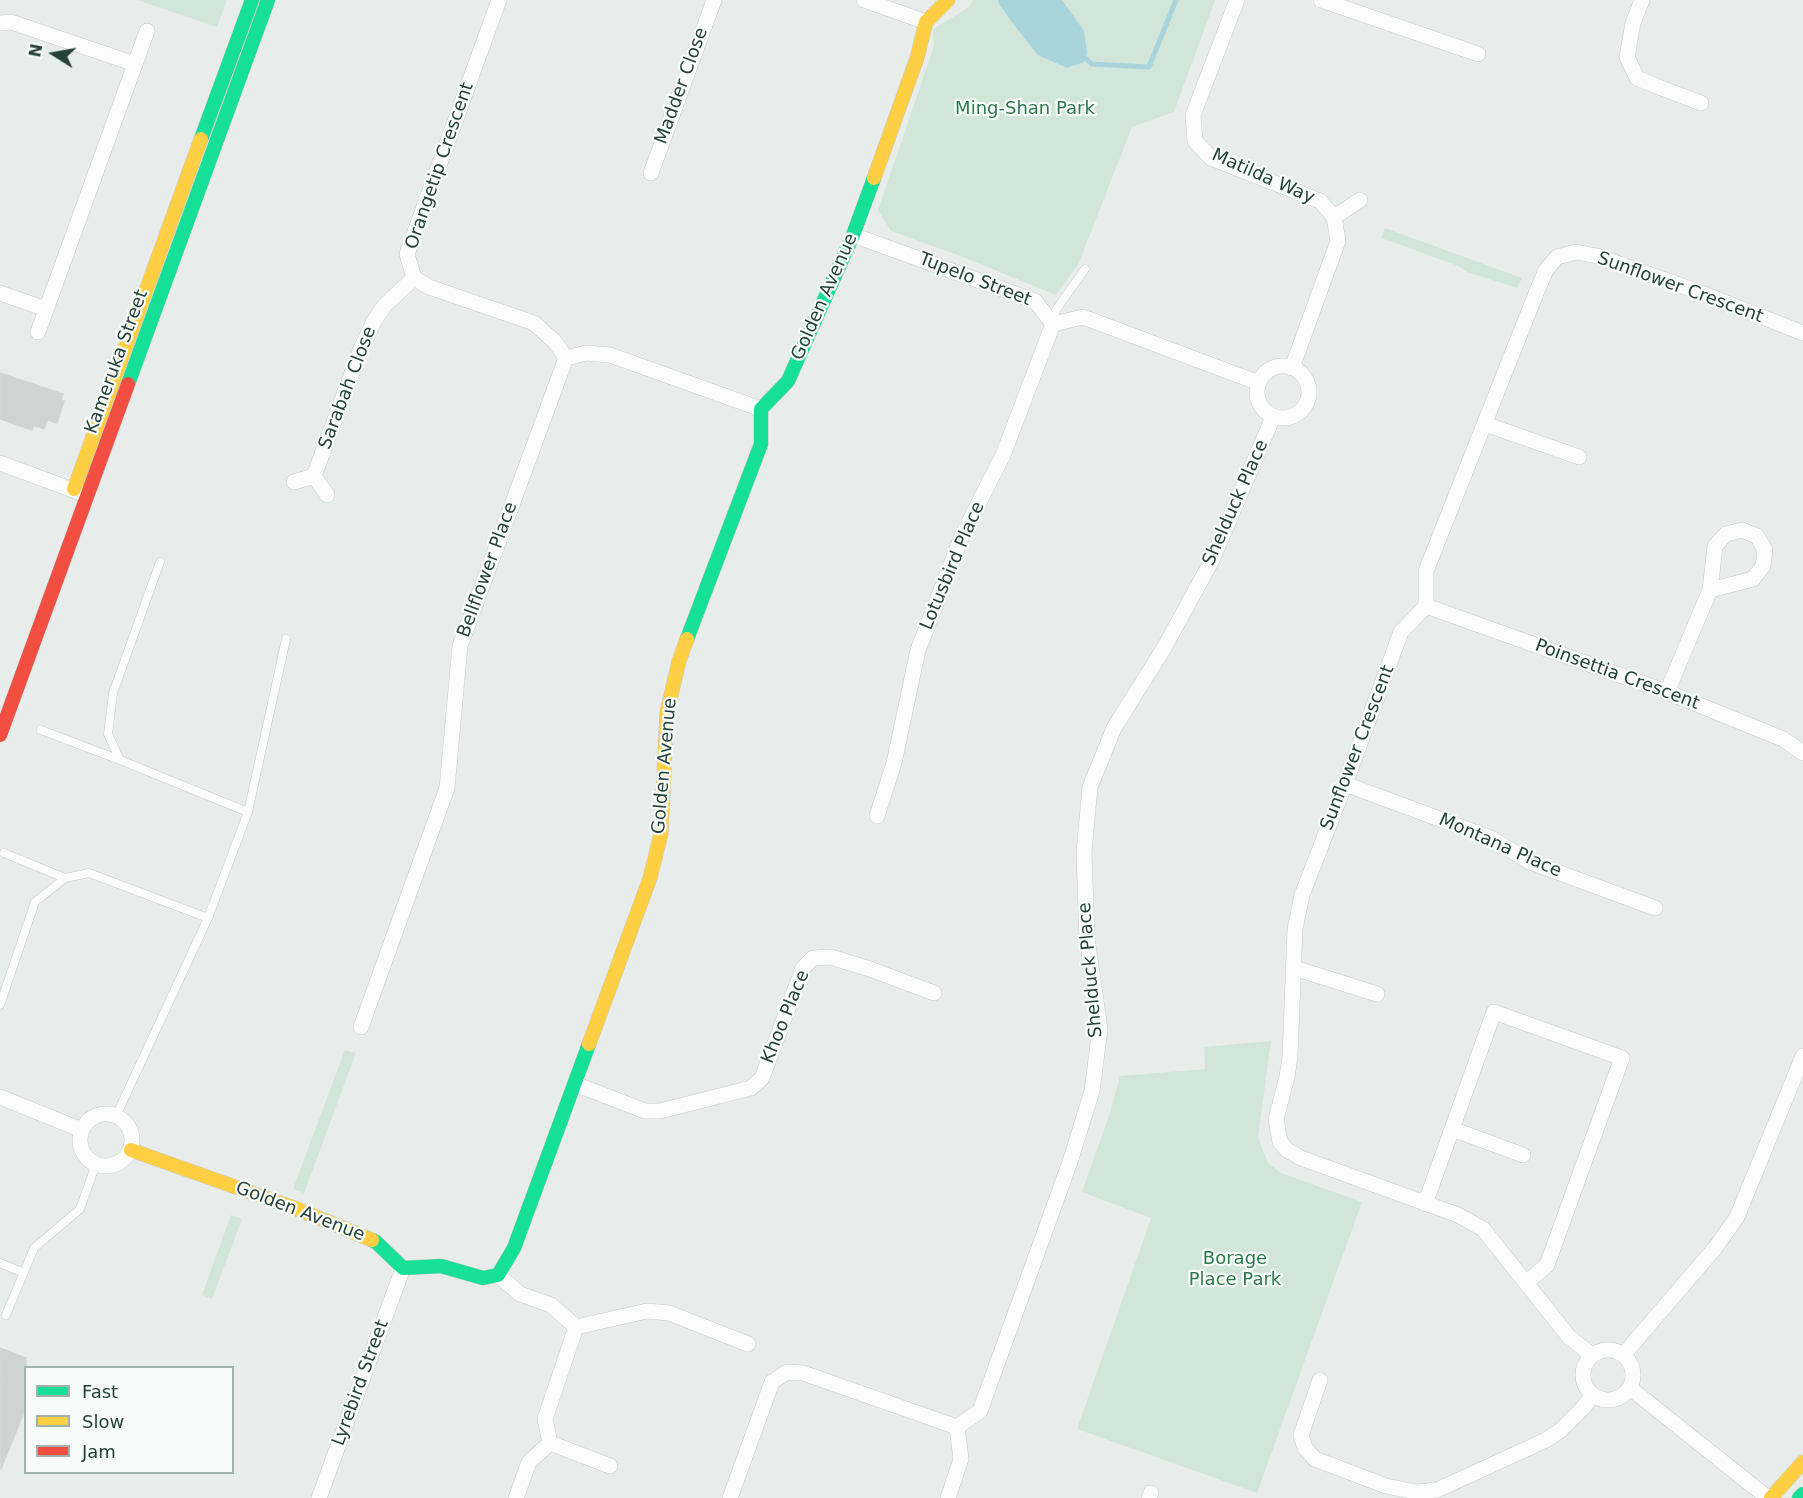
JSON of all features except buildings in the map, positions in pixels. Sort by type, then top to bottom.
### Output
[{"type":"street","name":"Kameruka Street","points":[[0,735],[77,496],[252,0]]},
{"type":"street","name":"Kameruka Street","points":[[77,496],[268,0]]},
{"type":"street","name":"Orangetip Crescent","points":[[499,0],[408,254],[414,278],[429,287],[534,323],[555,342],[566,358]]},
{"type":"street","name":"Madder Close","points":[[651,173],[714,0]]},
{"type":"street","points":[[864,0],[926,22],[948,0]]},
{"type":"street","name":"Matilda Way","points":[[1237,0],[1193,115],[1195,141],[1211,158],[1320,201],[1334,217],[1338,241],[1292,368]]},
{"type":"street","points":[[1321,0],[1478,54]]},
{"type":"street","points":[[1642,0],[1633,23],[1627,57],[1637,78],[1701,103]]},
{"type":"street","points":[[0,23],[11,22],[135,64]]},
{"type":"street","name":"Golden Avenue","points":[[498,1275],[514,1248],[650,878],[661,834],[667,712],[679,661],[761,444],[761,409],[788,381],[853,235],[917,58],[926,22]]},
{"type":"street","points":[[38,332],[147,31]]},
{"type":"street","name":"Matilda Way","points":[[1334,217],[1360,200]]},
{"type":"street","name":"Tupelo Street","points":[[853,235],[1035,301],[1053,324]]},
{"type":"street","name":"Sunflower Crescent","points":[[1592,1355],[1569,1338],[1483,1229],[1458,1215],[1301,1158],[1287,1150],[1280,1142],[1276,1119],[1290,1057],[1295,929],[1302,895],[1401,632],[1426,606],[1426,571],[1546,270],[1557,257],[1576,252],[1597,256],[1691,289],[1803,333]]},
{"type":"street","name":"Sarabah Close","points":[[314,476],[361,349],[374,321],[386,305],[414,278]]},
{"type":"street","points":[[0,293],[46,309]]},
{"type":"street","points":[[1053,324],[1083,317],[1258,383]]},
{"type":"street","name":"Lotusbird Place","points":[[877,816],[894,763],[918,650],[962,536],[1003,455],[1053,324]]},
{"type":"street","points":[[566,358],[586,353],[610,355],[761,409]]},
{"type":"street","name":"Bellflower Place","points":[[361,1027],[447,788],[460,646],[566,358]]},
{"type":"street","points":[[1276,367],[1292,368],[1299,372],[1308,386],[1307,402],[1297,414],[1281,418],[1273,417],[1261,406],[1258,399],[1258,383],[1269,370],[1276,367]]},
{"type":"street","name":"Shelduck Place","points":[[957,1427],[980,1411],[1070,1162],[1092,1091],[1100,1029],[1087,938],[1084,852],[1090,787],[1114,728],[1164,648],[1211,562],[1273,417]]},
{"type":"street","points":[[1485,424],[1579,457]]},
{"type":"street","points":[[0,463],[77,496]]},
{"type":"street","points":[[294,483],[314,476],[327,495]]},
{"type":"street","points":[[1667,692],[1710,590]]},
{"type":"street","name":"Poinsettia Crescent","points":[[1426,606],[1667,692],[1784,739],[1803,753]]},
{"type":"street","name":"Montana Place","points":[[1345,784],[1491,838],[1530,862],[1656,908]]},
{"type":"street","name":"Khoo Place","points":[[575,1084],[645,1111],[660,1111],[751,1088],[762,1078],[803,968],[813,958],[831,957],[934,993]]},
{"type":"street","points":[[1294,968],[1377,994]]},
{"type":"street","points":[[1425,1204],[1494,1012],[1622,1058],[1547,1265],[1526,1284]]},
{"type":"street","points":[[1624,1354],[1715,1248],[1737,1217],[1803,1056]]},
{"type":"street","points":[[0,1097],[82,1130]]},
{"type":"street","points":[[108,1113],[116,1116],[129,1126],[132,1134],[131,1150],[120,1163],[104,1167],[96,1164],[89,1160],[80,1146],[82,1130],[92,1117],[108,1113]]},
{"type":"street","points":[[1452,1129],[1523,1155]]},
{"type":"street","name":"Golden Avenue","points":[[131,1150],[292,1207],[376,1242],[403,1268]]},
{"type":"street","points":[[403,1268],[441,1266],[483,1278],[498,1275],[520,1294],[551,1305],[576,1327]]},
{"type":"street","name":"Lyrebird Street","points":[[319,1498],[403,1268]]},
{"type":"street","points":[[576,1327],[647,1311],[669,1313],[747,1344]]},
{"type":"street","points":[[550,1443],[545,1419],[576,1327]]},
{"type":"street","points":[[1608,1349],[1616,1350],[1630,1361],[1634,1370],[1634,1379],[1624,1395],[1606,1400],[1593,1395],[1583,1377],[1583,1369],[1592,1355],[1608,1349]]},
{"type":"street","points":[[730,1498],[772,1382],[787,1372],[803,1373],[957,1427],[961,1459],[948,1498]]},
{"type":"street","points":[[1320,1380],[1301,1435],[1305,1448],[1315,1459],[1416,1495],[1437,1491],[1546,1440],[1562,1430],[1593,1395]]},
{"type":"street","points":[[1630,1388],[1770,1498],[1803,1462]]},
{"type":"street","points":[[550,1443],[610,1466]]},
{"type":"street","points":[[516,1498],[529,1462],[550,1443]]},
{"type":"street","points":[[1799,1498],[1803,1494]]},
{"type":"lane","points":[[1053,324],[1056,310],[1085,269]]},
{"type":"lane","points":[[120,760],[108,734],[113,693],[160,562]]},
{"type":"lane","points":[[116,1116],[208,918],[248,812],[286,639]]},
{"type":"lane","points":[[40,730],[248,812]]},
{"type":"lane","points":[[4,853],[65,878]]},
{"type":"lane","points":[[0,1005],[35,902],[65,878],[89,873],[208,918]]},
{"type":"lane","points":[[6,1315],[34,1248],[80,1209],[96,1164]]},
{"type":"lane","points":[[0,1263],[24,1273]]},
{"type":"green space","points":[[137,0],[227,0],[217,27]]},
{"type":"green space","name":"Ming-Shan Park","points":[[973,0],[1215,0],[1174,112],[1132,127],[1078,265],[1056,295],[891,231],[878,210],[934,46],[933,29],[969,7]]},
{"type":"green space","points":[[1385,228],[1522,278],[1517,288],[1467,272],[1456,265],[1381,238]]},
{"type":"green space","name":"Borage Place Park","points":[[1271,1041],[1258,1137],[1268,1163],[1281,1173],[1362,1202],[1257,1493],[1077,1429],[1151,1218],[1082,1192],[1110,1113],[1120,1076],[1205,1069],[1204,1047]]},
{"type":"green space","points":[[345,1050],[356,1053],[304,1193],[293,1189]]},
{"type":"green space","points":[[231,1215],[242,1219],[212,1299],[202,1295]]},
{"type":"water","points":[[998,0],[1062,0],[1084,31],[1087,52],[1084,62],[1067,68],[1038,55]]},
{"type":"waterway","points":[[1081,54],[1092,64],[1149,67],[1176,0]]},
{"type":"traffic: fast","points":[[201,139],[252,0]]},
{"type":"traffic: fast","points":[[128,384],[268,0]]},
{"type":"traffic: fast","points":[[687,639],[761,444],[761,409],[788,381],[853,235],[874,178]]},
{"type":"traffic: fast","points":[[372,1240],[403,1268],[441,1266],[483,1278],[498,1275],[514,1248],[589,1044]]},
{"type":"traffic: fast","points":[[1799,1498],[1803,1494]]},
{"type":"traffic: slow","points":[[874,178],[917,58],[926,22],[948,0]]},
{"type":"traffic: slow","points":[[74,489],[201,139]]},
{"type":"traffic: slow","points":[[589,1044],[650,878],[661,834],[667,712],[679,661],[687,639]]},
{"type":"traffic: slow","points":[[131,1150],[292,1207],[372,1240]]},
{"type":"traffic: slow","points":[[1771,1498],[1803,1462]]},
{"type":"traffic: jam","points":[[0,735],[128,384]]}]
